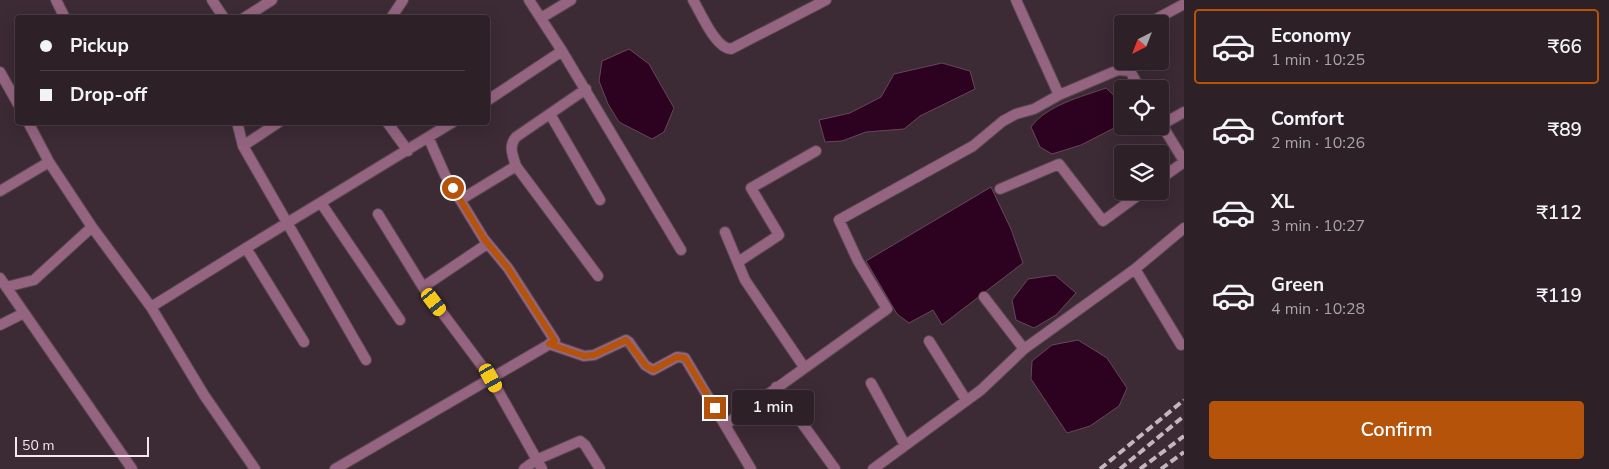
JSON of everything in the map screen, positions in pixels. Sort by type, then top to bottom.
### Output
[{"type":"street","points":[[56,0],[64,15]]},
{"type":"street","points":[[212,0],[222,15]]},
{"type":"street","points":[[249,15],[272,0]]},
{"type":"street","points":[[393,15],[403,0]]},
{"type":"street","points":[[529,0],[586,89],[681,250]]},
{"type":"street","points":[[541,18],[571,0]]},
{"type":"street","points":[[693,0],[716,40],[722,47],[731,49],[826,0]]},
{"type":"street","points":[[1016,0],[1059,95]]},
{"type":"street","points":[[1164,15],[1184,4]]},
{"type":"street","points":[[490,99],[562,51]]},
{"type":"street","points":[[725,425],[887,309],[858,261],[839,220],[973,146],[1004,121],[1016,114],[1034,109],[1059,95],[1118,70],[1130,71],[1135,80]]},
{"type":"street","points":[[0,72],[15,99]]},
{"type":"street","points":[[586,89],[513,141],[511,150],[516,166],[598,276]]},
{"type":"street","points":[[1169,120],[1184,112]]},
{"type":"street","points":[[550,114],[600,200]]},
{"type":"street","points":[[30,125],[49,162],[92,226],[152,307],[204,395],[255,469]]},
{"type":"street","points":[[238,125],[243,146],[366,360]]},
{"type":"street","points":[[243,146],[274,125]]},
{"type":"street","points":[[389,125],[408,151]]},
{"type":"street","points":[[152,307],[448,125]]},
{"type":"street","points":[[1168,135],[1184,161],[1169,172]]},
{"type":"street","points":[[335,469],[555,341],[508,268],[487,244],[445,175],[429,138]]},
{"type":"street","points":[[738,262],[780,235],[751,188],[816,151]]},
{"type":"street","points":[[0,191],[49,162]]},
{"type":"street","points":[[1000,189],[1059,164],[1103,221],[1132,200]]},
{"type":"street","points":[[460,200],[516,166]]},
{"type":"street","points":[[320,204],[400,320]]},
{"type":"street","points":[[378,214],[423,287],[491,378],[542,469]]},
{"type":"street","points":[[92,226],[34,280],[3,282],[132,469]]},
{"type":"street","points":[[873,469],[981,390],[1024,349],[1135,269],[1184,228]]},
{"type":"street","points":[[725,232],[745,280],[804,368]]},
{"type":"street","points":[[423,287],[487,244]]},
{"type":"street","points":[[246,248],[304,342]]},
{"type":"street","points":[[1135,269],[1181,345]]},
{"type":"street","points":[[984,297],[1024,349]]},
{"type":"street","points":[[0,325],[24,314]]},
{"type":"street","points":[[549,344],[584,356],[594,355],[626,340],[646,366],[653,370],[677,357],[685,358],[751,469]]},
{"type":"street","points":[[929,341],[966,400]]},
{"type":"street","points":[[871,383],[905,445]]},
{"type":"street","points":[[776,387],[835,469]]},
{"type":"street","points":[[524,469],[536,460],[580,441],[586,445],[600,469]]},
{"type":"shaded area","points":[[629,49],[649,64],[674,108],[664,132],[652,139],[619,122],[608,104],[599,81],[602,61]]},
{"type":"shaded area","points":[[942,63],[970,71],[975,89],[920,116],[904,129],[866,132],[842,141],[825,142],[819,120],[850,113],[881,97],[894,74]]},
{"type":"shaded area","points":[[1106,88],[1114,96],[1114,128],[1081,145],[1052,154],[1040,147],[1031,127],[1038,119],[1055,107]]},
{"type":"shaded area","points":[[991,187],[1011,229],[1023,263],[942,325],[933,310],[909,323],[897,314],[866,261]]},
{"type":"shaded area","points":[[1055,275],[1076,293],[1056,315],[1034,328],[1016,320],[1012,300],[1028,279]]},
{"type":"shaded area","points":[[1078,340],[1107,358],[1127,388],[1119,406],[1090,426],[1067,433],[1031,379],[1032,361],[1052,345]]},
{"type":"railway","points":[[1100,469],[1184,400]]},
{"type":"railway","points":[[1120,469],[1184,416]]},
{"type":"railway","points":[[1140,469],[1184,436]]},
{"type":"railway","points":[[1161,469],[1184,452]]},
{"type":"route","points":[[453,188],[484,239],[508,268],[555,341],[549,344],[584,356],[594,355],[626,340],[646,366],[653,370],[680,356],[685,358],[715,408]]}]
